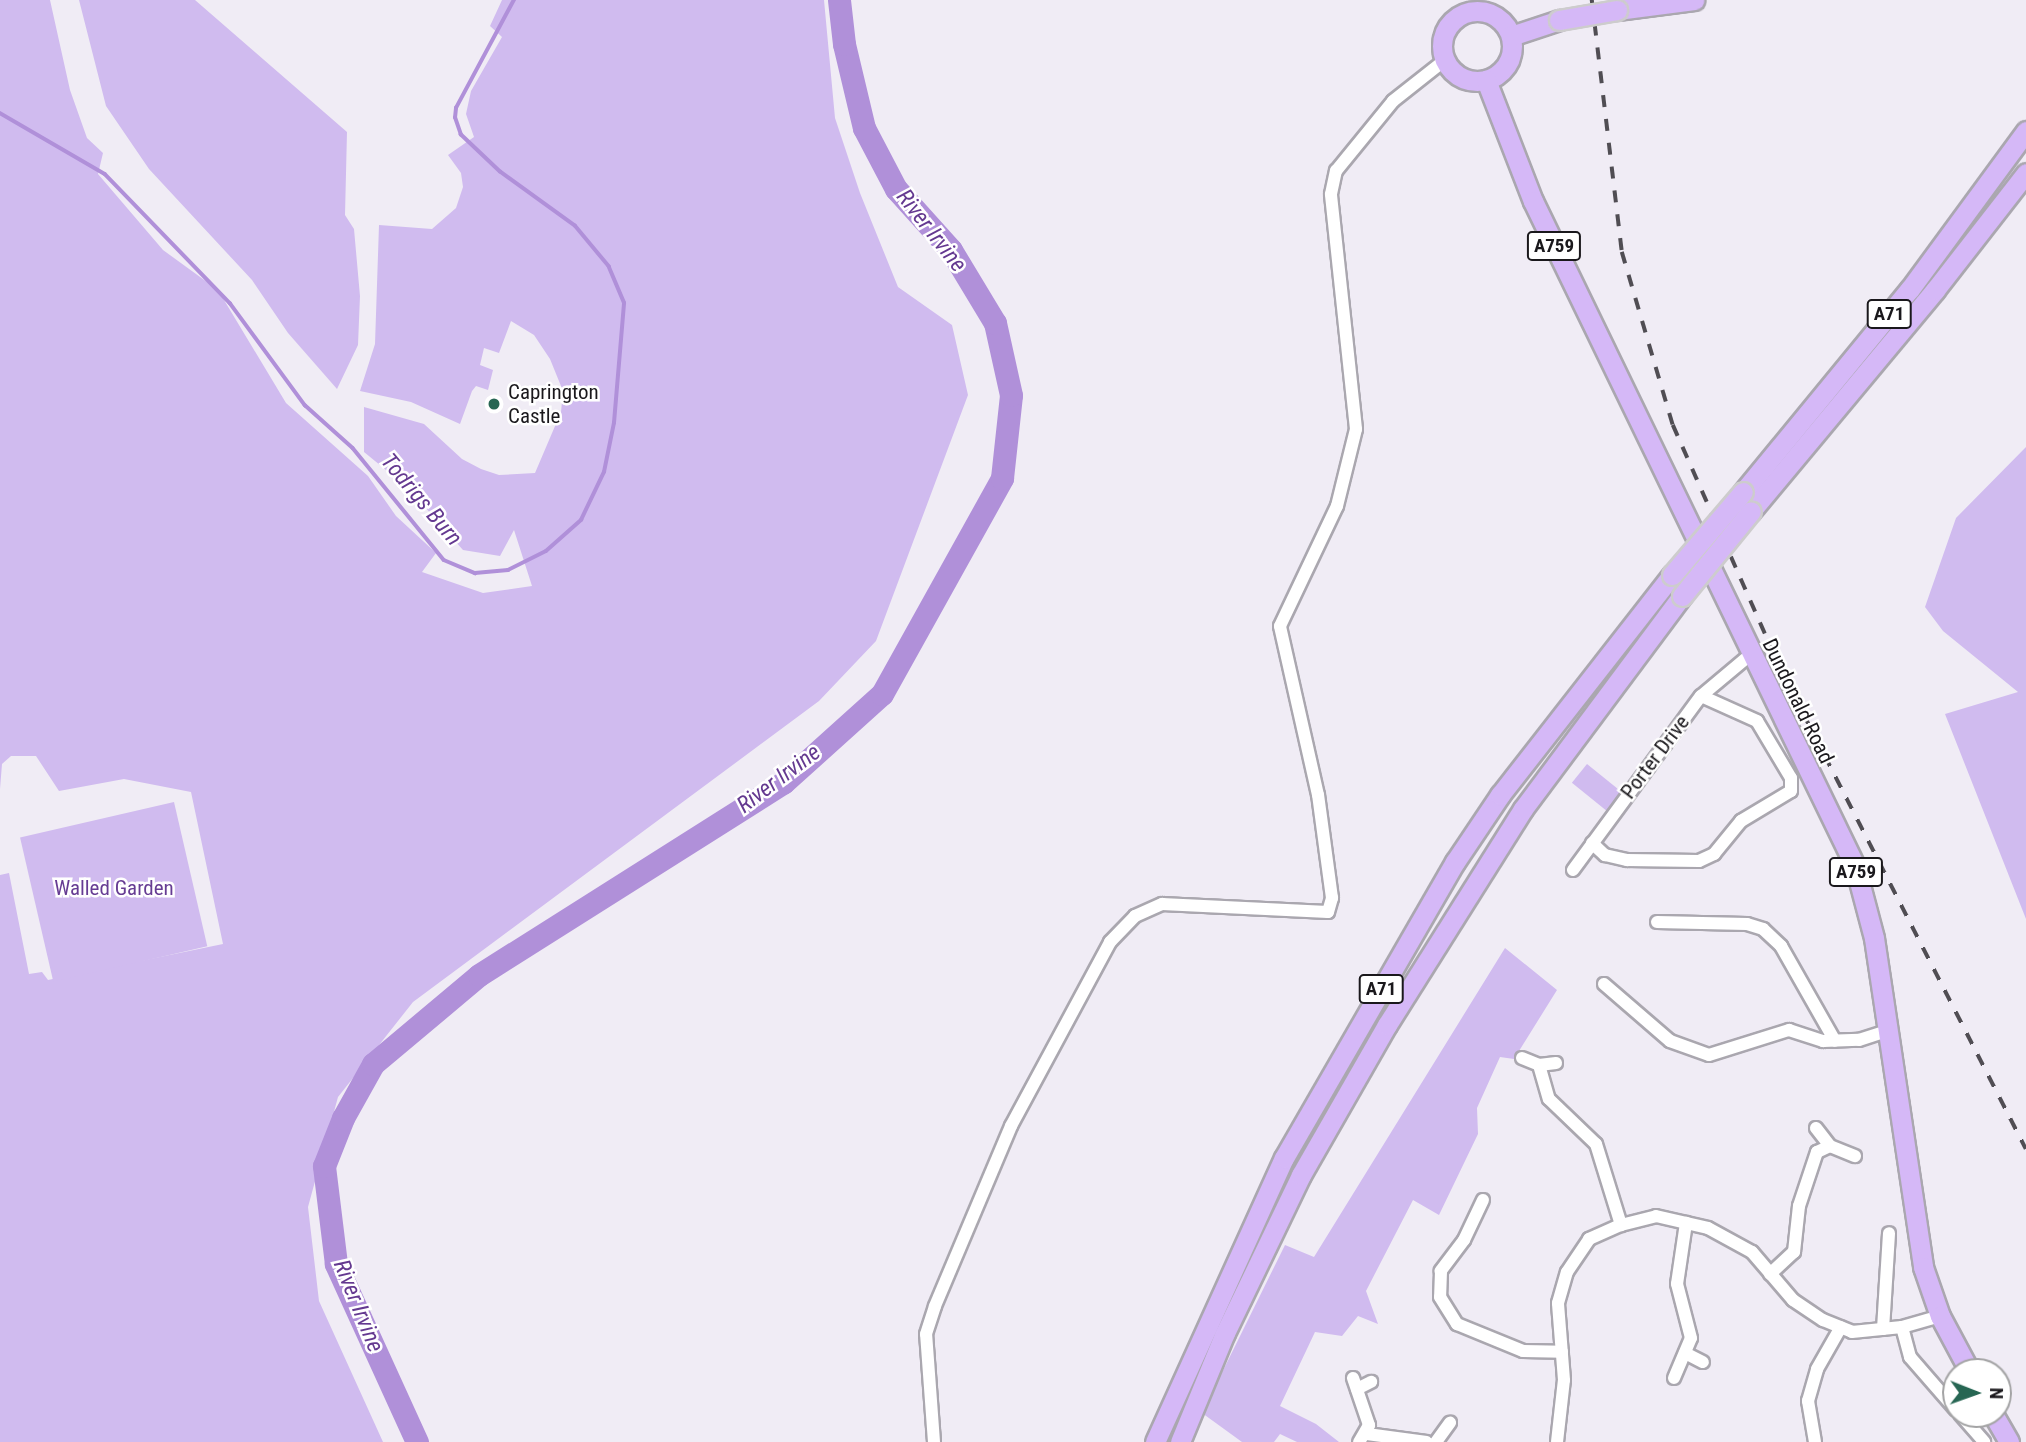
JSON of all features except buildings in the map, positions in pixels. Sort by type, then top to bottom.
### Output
[{"type":"main road","points":[[1511,36],[1559,20],[1694,0]]},
{"type":"main road","points":[[1486,12],[1500,19],[1511,36],[1508,62],[1486,80],[1462,77],[1445,60],[1444,34],[1461,15],[1486,12]]},
{"type":"main road","name":"Dundonald Road","points":[[1486,80],[1533,201],[1750,655],[1855,866],[1874,938],[1923,1267],[1940,1316],[1962,1358]]},
{"type":"main road","name":"A71","points":[[1155,1442],[1284,1158],[1455,862],[1500,795],[1672,575],[1910,289],[2026,131]]},
{"type":"main road","name":"A71","points":[[1180,1442],[1225,1333],[1301,1175],[1387,1025],[1523,809],[1682,596],[1935,290],[2026,173]]},
{"type":"street","points":[[934,1442],[926,1334],[935,1306],[1011,1126],[1110,942],[1135,916],[1162,904],[1328,912],[1332,898],[1318,795],[1280,626],[1337,506],[1356,429],[1331,194],[1336,171],[1393,101],[1445,60]]},
{"type":"street","name":"Porter Drive","points":[[1573,870],[1701,696],[1733,664],[1750,655]]},
{"type":"street","points":[[1592,843],[1605,855],[1627,860],[1699,861],[1714,854],[1741,821],[1791,791],[1791,778],[1757,721],[1701,696]]},
{"type":"street","points":[[1657,922],[1747,924],[1763,929],[1781,946],[1835,1041]]},
{"type":"street","points":[[1604,984],[1670,1041],[1709,1055],[1789,1030],[1823,1041],[1886,1031]]},
{"type":"street","points":[[1522,1058],[1539,1065],[1556,1063]]},
{"type":"street","points":[[1539,1065],[1549,1100],[1596,1144],[1621,1225]]},
{"type":"street","points":[[1816,1128],[1830,1146],[1855,1156]]},
{"type":"street","points":[[1770,1274],[1794,1252],[1807,1177],[1817,1152],[1830,1146]]},
{"type":"street","points":[[1483,1200],[1464,1240],[1441,1271],[1440,1297],[1457,1324],[1523,1351],[1562,1352]]},
{"type":"street","points":[[1557,1442],[1564,1380],[1558,1303],[1567,1272],[1589,1239],[1621,1225],[1656,1216],[1708,1228],[1752,1252],[1793,1300],[1852,1332],[1902,1327],[1940,1316]]},
{"type":"street","points":[[1674,1378],[1691,1338],[1677,1284],[1686,1223]]},
{"type":"street","points":[[1883,1329],[1889,1233]]},
{"type":"street","points":[[1815,1442],[1808,1402],[1817,1369],[1841,1327]]},
{"type":"street","points":[[1902,1327],[1910,1357],[1942,1394]]},
{"type":"street","points":[[1685,1353],[1703,1362]]},
{"type":"street","points":[[1371,1382],[1355,1383],[1363,1438],[1426,1442]]},
{"type":"street","points":[[1436,1442],[1450,1423]]},
{"type":"street","points":[[1972,1428],[1984,1442]]},
{"type":"green space","points":[[0,0],[50,0],[70,90],[87,138],[103,153],[98,174],[163,250],[218,290],[286,403],[368,476],[396,516],[436,553],[422,572],[483,593],[532,586],[514,530],[500,556],[463,550],[408,488],[364,452],[364,407],[424,424],[462,459],[481,469],[499,475],[535,473],[561,412],[563,391],[550,359],[534,335],[511,321],[499,353],[484,348],[480,365],[493,370],[488,390],[476,386],[460,424],[411,402],[360,391],[375,344],[379,225],[432,229],[456,208],[463,187],[461,173],[448,155],[474,137],[466,114],[471,91],[502,37],[490,26],[502,0],[824,0],[835,118],[860,193],[898,287],[952,325],[968,395],[876,641],[819,701],[413,1002],[338,1097],[308,1207],[319,1301],[383,1442],[0,1442],[0,875],[9,873],[29,974],[42,972],[48,980],[223,944],[191,792],[124,779],[59,791],[36,756],[11,756],[2,764],[0,789]]},
{"type":"green space","points":[[79,0],[195,0],[347,132],[345,215],[354,229],[360,296],[358,345],[337,389],[288,333],[252,280],[149,169],[106,106]]},
{"type":"green space","points":[[2026,447],[2026,919],[1945,714],[2018,692],[1943,631],[1925,607],[1956,518]]},
{"type":"green space","points":[[1587,764],[1622,792],[1607,811],[1572,783]]},
{"type":"green space","name":"Walled Garden","points":[[174,802],[207,946],[53,982],[20,838]]},
{"type":"green space","points":[[1505,948],[1557,990],[1514,1059],[1500,1057],[1477,1108],[1478,1134],[1439,1215],[1413,1200],[1366,1291],[1378,1324],[1358,1316],[1342,1336],[1315,1332],[1280,1406],[1316,1424],[1339,1442],[1297,1442],[1280,1434],[1274,1442],[1242,1442],[1202,1413],[1285,1245],[1314,1257]]},
{"type":"waterway","name":"Todrigs Burn","points":[[0,113],[105,174],[230,303],[305,405],[353,448],[444,560],[475,573],[508,570],[546,551],[581,520],[604,472],[614,423],[624,303],[609,267],[575,226],[500,172],[461,135],[455,118],[456,108],[514,0]]},
{"type":"waterway","name":"River Irvine","points":[[417,1442],[336,1264],[324,1166],[343,1118],[373,1064],[479,975],[783,783],[882,694],[1002,478],[1011,395],[995,323],[951,250],[896,189],[864,128],[844,44],[839,0]]},
{"type":"railway","points":[[1592,0],[1622,252],[1673,425],[1781,670],[2026,1149]]},
{"type":"place","name":"Caprington Castle","points":[[494,404]]}]
